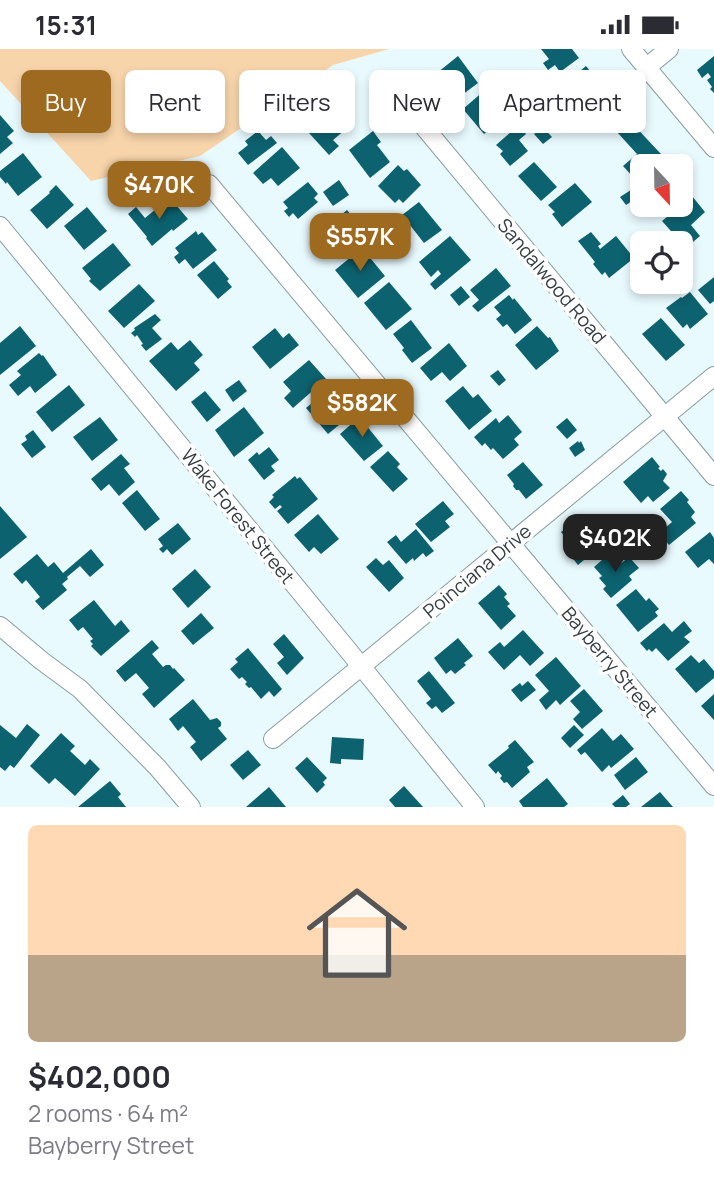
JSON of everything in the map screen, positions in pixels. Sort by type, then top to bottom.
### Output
[{"type":"street","points":[[631,49],[714,148]]},
{"type":"street","points":[[647,67],[669,49]]},
{"type":"street","name":"Sandalwood Road","points":[[429,133],[714,476]]},
{"type":"street","name":"Bayberry Street","points":[[209,184],[714,786]]},
{"type":"street","name":"Wake Forest Street","points":[[0,226],[475,807]]},
{"type":"street","name":"Poinciana Drive","points":[[273,739],[714,376]]},
{"type":"street","points":[[0,627],[80,689],[157,767],[191,807]]},
{"type":"shaded area","points":[[0,49],[389,49],[333,65],[326,70],[239,70],[239,129],[200,156],[91,181],[47,133],[111,133],[111,70],[21,70],[21,104],[0,81]]},
{"type":"building","points":[[541,49],[572,49],[579,58],[563,70],[559,70],[555,65],[548,70],[543,63],[549,59]]},
{"type":"building","points":[[458,56],[478,83],[465,93],[465,70],[441,70]]},
{"type":"building","points":[[714,56],[714,93],[707,80],[711,77],[708,73],[702,78],[697,70]]},
{"type":"building","points":[[479,95],[479,128],[465,111],[465,107]]},
{"type":"building","points":[[0,115],[14,131],[7,137],[13,143],[0,154]]},
{"type":"building","points":[[260,133],[266,140],[271,136],[277,143],[248,165],[238,153],[248,145],[245,141]]},
{"type":"building","points":[[309,133],[341,133],[333,140],[339,146],[329,155]]},
{"type":"building","points":[[370,133],[374,133],[381,142],[377,145],[390,162],[370,178],[349,150]]},
{"type":"building","points":[[510,133],[525,133],[519,140],[528,151],[510,166],[500,154],[503,151],[496,145]]},
{"type":"building","points":[[548,133],[552,137],[543,144],[534,134]]},
{"type":"building","points":[[618,133],[641,133],[661,154],[637,154]]},
{"type":"building","points":[[282,147],[300,168],[278,186],[271,178],[263,184],[253,173]]},
{"type":"building","points":[[23,153],[42,177],[18,196],[0,177],[0,171]]},
{"type":"building","points":[[630,160],[630,174],[623,166]]},
{"type":"building","points":[[534,162],[557,187],[541,201],[518,176]]},
{"type":"building","points":[[398,165],[404,171],[407,169],[421,185],[403,203],[399,199],[395,203],[378,186]]},
{"type":"building","points":[[339,180],[349,195],[333,206],[323,192]]},
{"type":"building","points":[[308,182],[318,194],[314,198],[318,202],[298,219],[293,213],[289,217],[284,211],[288,208],[283,202]]},
{"type":"building","points":[[575,183],[592,202],[562,227],[552,214],[555,212],[548,205]]},
{"type":"building","points":[[56,185],[74,205],[47,229],[30,210]]},
{"type":"building","points":[[630,191],[630,202],[626,205],[620,197]]},
{"type":"building","points":[[693,197],[705,212],[691,225],[700,236],[693,242],[693,231],[671,231],[662,221],[667,217],[693,217]]},
{"type":"building","points":[[168,199],[188,219],[152,246],[128,214],[136,207],[145,218]]},
{"type":"building","points":[[419,202],[442,230],[424,243],[402,215]]},
{"type":"building","points":[[87,207],[107,231],[84,250],[64,226]]},
{"type":"building","points":[[347,210],[365,232],[333,258],[316,236]]},
{"type":"building","points":[[196,231],[198,235],[202,232],[217,250],[193,269],[185,259],[179,264],[174,257],[179,253],[175,248]]},
{"type":"building","points":[[591,232],[601,244],[598,246],[600,249],[616,236],[630,253],[630,261],[609,278],[605,272],[602,275],[578,241]]},
{"type":"building","points":[[450,236],[471,260],[435,290],[430,284],[441,274],[438,270],[431,277],[419,262]]},
{"type":"building","points":[[113,243],[131,265],[100,291],[89,281],[91,279],[82,268]]},
{"type":"building","points":[[362,248],[385,276],[358,298],[335,270]]},
{"type":"building","points":[[214,261],[232,287],[218,299],[197,275]]},
{"type":"building","points":[[496,268],[511,286],[478,312],[472,306],[479,300],[470,290]]},
{"type":"building","points":[[714,277],[714,301],[710,304],[698,290]]},
{"type":"building","points":[[389,282],[412,309],[386,330],[364,303]]},
{"type":"building","points":[[139,284],[155,301],[124,328],[108,311]]},
{"type":"building","points":[[461,286],[470,297],[459,306],[450,295]]},
{"type":"building","points":[[692,294],[708,314],[690,329],[687,324],[683,328],[666,308]]},
{"type":"building","points":[[509,295],[532,320],[515,334],[507,324],[503,327],[496,319],[501,315],[494,307]]},
{"type":"building","points":[[155,314],[161,320],[152,328],[162,339],[146,351],[137,335],[135,337],[131,333]]},
{"type":"building","points":[[661,318],[685,345],[666,361],[642,334]]},
{"type":"building","points":[[411,320],[432,348],[412,363],[393,334]]},
{"type":"building","points":[[20,326],[36,346],[0,375],[0,343]]},
{"type":"building","points":[[537,326],[550,337],[559,351],[536,370],[515,345]]},
{"type":"building","points":[[275,328],[283,338],[289,333],[299,345],[270,369],[252,347]]},
{"type":"building","points":[[190,340],[203,355],[194,363],[200,370],[176,391],[149,361],[171,342],[178,350]]},
{"type":"building","points":[[449,343],[467,366],[450,381],[442,372],[431,381],[420,368]]},
{"type":"building","points":[[39,353],[57,375],[35,393],[30,386],[18,396],[9,385],[21,375],[17,371]]},
{"type":"building","points":[[309,360],[326,379],[293,408],[284,398],[291,391],[283,382]]},
{"type":"building","points":[[498,370],[506,380],[499,386],[490,376]]},
{"type":"building","points":[[239,380],[247,391],[233,402],[225,390]]},
{"type":"building","points":[[69,385],[85,405],[52,432],[36,412]]},
{"type":"building","points":[[334,385],[356,411],[328,434],[306,408]]},
{"type":"building","points":[[463,386],[473,398],[478,394],[492,411],[469,430],[445,401]]},
{"type":"building","points":[[205,391],[221,410],[207,422],[191,402]]},
{"type":"building","points":[[244,407],[264,433],[234,457],[215,430]]},
{"type":"building","points":[[508,415],[522,432],[514,439],[519,445],[503,459],[493,448],[491,450],[485,443],[482,446],[474,437],[496,418],[499,423]]},
{"type":"building","points":[[100,417],[118,440],[92,461],[73,437]]},
{"type":"building","points":[[567,418],[577,430],[567,439],[556,427]]},
{"type":"building","points":[[357,419],[361,419],[383,446],[364,461],[340,434]]},
{"type":"building","points":[[33,430],[46,447],[32,458],[21,444],[27,440],[25,436]]},
{"type":"building","points":[[581,441],[585,450],[575,457],[569,448]]},
{"type":"building","points":[[269,447],[279,460],[271,466],[275,471],[264,480],[248,460]]},
{"type":"building","points":[[388,451],[400,464],[397,467],[408,479],[393,492],[370,467]]},
{"type":"building","points":[[121,454],[130,464],[124,468],[135,482],[119,496],[109,484],[101,491],[91,479]]},
{"type":"building","points":[[652,457],[660,467],[658,468],[667,474],[663,481],[670,488],[653,502],[648,496],[641,503],[623,482]]},
{"type":"building","points":[[523,462],[543,485],[526,499],[516,490],[507,475]]},
{"type":"building","points":[[295,476],[297,479],[300,477],[318,499],[288,524],[277,511],[282,507],[280,505],[275,509],[269,502],[274,497],[272,495]]},
{"type":"building","points":[[137,490],[160,519],[145,531],[122,503]]},
{"type":"building","points":[[681,491],[695,512],[691,517],[696,523],[669,545],[659,533],[672,522],[660,509]]},
{"type":"building","points":[[443,501],[454,514],[445,521],[450,527],[431,542],[415,524]]},
{"type":"building","points":[[0,506],[27,537],[0,559]]},
{"type":"building","points":[[318,514],[339,539],[321,554],[314,547],[309,552],[294,535]]},
{"type":"building","points":[[578,519],[588,532],[598,524],[610,538],[578,565],[570,555],[573,552],[567,544],[569,542],[561,532]]},
{"type":"building","points":[[178,523],[191,539],[172,555],[167,549],[163,553],[159,549],[163,546],[158,539]]},
{"type":"building","points":[[416,529],[434,551],[426,557],[423,553],[406,564],[387,542],[396,535],[401,542]]},
{"type":"building","points":[[710,532],[714,538],[714,564],[709,559],[698,568],[685,552]]},
{"type":"building","points":[[91,549],[104,565],[90,577],[80,566],[62,584],[67,590],[43,610],[35,601],[40,597],[26,580],[22,584],[13,574],[37,554],[48,567],[54,562],[63,573]]},
{"type":"building","points":[[610,553],[619,565],[629,557],[639,568],[629,576],[632,580],[611,598],[603,589],[606,586],[599,578],[602,576],[594,567]]},
{"type":"building","points":[[376,558],[383,565],[389,560],[404,578],[389,592],[366,567]]},
{"type":"building","points":[[195,569],[211,587],[188,608],[172,589]]},
{"type":"building","points":[[499,585],[507,594],[504,597],[510,604],[507,606],[516,616],[501,630],[478,603]]},
{"type":"building","points":[[636,589],[646,601],[649,598],[659,609],[655,612],[658,616],[638,632],[616,605]]},
{"type":"building","points":[[94,600],[115,626],[121,620],[130,631],[101,656],[91,646],[93,644],[90,641],[93,639],[83,627],[78,631],[69,620]]},
{"type":"building","points":[[201,613],[214,628],[193,645],[181,631]]},
{"type":"building","points":[[684,621],[692,631],[684,637],[690,642],[668,661],[656,648],[652,652],[649,649],[647,651],[640,643],[664,623],[672,632]]},
{"type":"building","points":[[523,630],[544,653],[530,666],[520,655],[504,670],[488,652],[500,642],[504,647]]},
{"type":"building","points":[[284,634],[304,658],[287,675],[277,663],[284,657],[273,644]]},
{"type":"building","points":[[458,638],[473,656],[455,674],[451,670],[446,674],[434,658]]},
{"type":"building","points":[[152,640],[159,648],[152,654],[163,667],[170,665],[185,680],[154,708],[142,694],[149,688],[136,673],[125,682],[116,671]]},
{"type":"building","points":[[248,648],[282,689],[274,697],[269,691],[261,699],[245,684],[247,682],[242,677],[239,679],[230,669],[238,662],[235,659]]},
{"type":"building","points":[[691,655],[699,663],[704,659],[714,671],[714,678],[696,693],[675,669]]},
{"type":"building","points":[[556,657],[581,686],[560,705],[556,700],[546,710],[539,700],[549,691],[535,675]]},
{"type":"building","points":[[429,671],[455,703],[442,713],[436,706],[432,709],[426,703],[431,699],[417,681]]},
{"type":"building","points":[[528,681],[536,690],[521,702],[511,690]]},
{"type":"building","points":[[584,689],[603,711],[582,729],[573,719],[580,712],[570,701]]},
{"type":"building","points":[[714,694],[714,720],[701,706]]},
{"type":"building","points":[[193,699],[210,720],[217,718],[221,722],[218,728],[227,739],[201,761],[190,747],[196,742],[183,726],[178,731],[169,719]]},
{"type":"building","points":[[27,724],[40,735],[14,768],[10,765],[5,771],[0,767],[0,725],[16,738]]},
{"type":"building","points":[[574,725],[584,735],[570,748],[561,738]]},
{"type":"building","points":[[602,728],[613,741],[621,734],[634,749],[602,772],[585,752],[581,755],[577,750]]},
{"type":"building","points":[[61,733],[75,746],[70,751],[85,765],[90,759],[100,769],[75,796],[55,778],[49,784],[30,766]]},
{"type":"building","points":[[332,737],[364,739],[363,760],[341,759],[341,764],[330,763]]},
{"type":"building","points":[[515,740],[534,762],[527,767],[530,772],[512,788],[507,782],[504,783],[498,771],[496,774],[488,765]]},
{"type":"building","points":[[248,750],[261,765],[243,780],[230,765]]},
{"type":"building","points":[[307,757],[327,778],[323,782],[325,785],[317,793],[295,768]]},
{"type":"building","points":[[636,757],[648,772],[625,790],[614,775]]},
{"type":"building","points":[[547,778],[568,804],[564,807],[523,807],[519,801]]},
{"type":"building","points":[[110,781],[121,794],[118,797],[126,807],[78,807]]},
{"type":"building","points":[[404,786],[423,807],[395,807],[389,800]]},
{"type":"building","points":[[269,787],[286,807],[246,807]]},
{"type":"building","points":[[660,792],[673,807],[641,807]]},
{"type":"building","points":[[623,795],[630,804],[626,807],[615,807],[612,804]]}]
